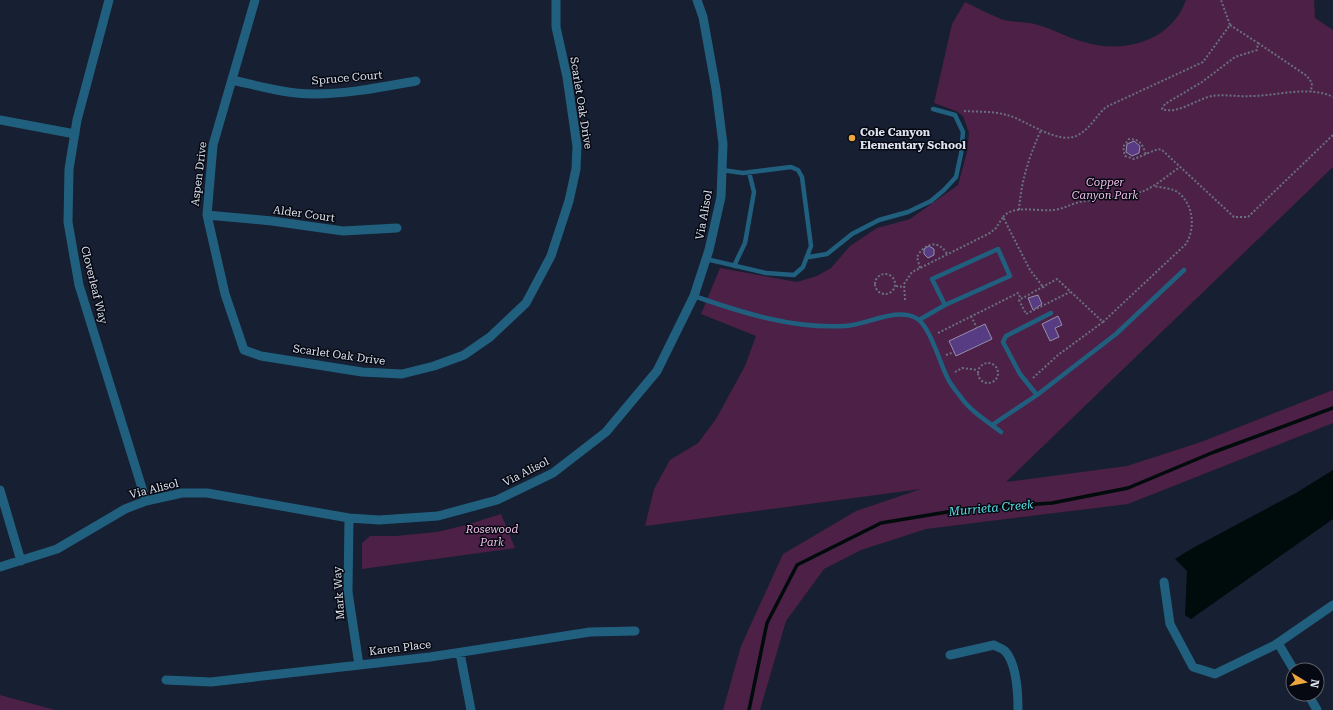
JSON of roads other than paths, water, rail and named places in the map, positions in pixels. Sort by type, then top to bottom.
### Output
[{"type":"street","name":"Cloverleaf Way","points":[[109,0],[89,70],[75,134],[69,169],[68,222],[73,258],[86,310],[146,501]]},
{"type":"street","name":"Aspen Drive","points":[[244,350],[225,294],[207,215],[213,145],[255,0]]},
{"type":"street","name":"Scarlet Oak Drive","points":[[244,350],[261,356],[362,372],[402,374],[434,366],[464,355],[490,337],[526,304],[551,256],[569,201],[576,169],[577,146],[567,77],[556,27],[556,0]]},
{"type":"street","name":"Via Alisol","points":[[0,567],[57,549],[125,509],[146,501],[182,493],[208,493],[349,518],[379,520],[438,516],[497,500],[553,473],[606,432],[657,371],[694,296],[706,259],[721,197],[723,144],[716,89],[703,17],[697,0]]},
{"type":"street","name":"Spruce Court","points":[[232,80],[272,90],[312,94],[360,91],[416,81]]},
{"type":"street","points":[[0,120],[75,134]]},
{"type":"street","name":"Alder Court","points":[[207,215],[272,221],[343,232],[397,228]]},
{"type":"street","points":[[0,490],[21,561]]},
{"type":"street","name":"Mark Way","points":[[349,518],[348,592],[359,665]]},
{"type":"street","points":[[1164,582],[1170,624],[1193,667],[1215,674],[1278,643],[1333,604]]},
{"type":"street","name":"Karen Place","points":[[166,680],[211,682],[460,653],[590,632],[635,631]]},
{"type":"street","points":[[1278,643],[1289,662]]},
{"type":"street","points":[[950,655],[994,645],[1005,651],[1011,662],[1018,688],[1018,710]]},
{"type":"street","points":[[460,653],[471,710]]},
{"type":"lane","points":[[808,257],[826,254],[852,234],[879,220],[908,212],[931,201],[956,177],[964,132],[955,115],[933,109]]},
{"type":"lane","points":[[706,259],[766,273],[794,275],[803,267],[811,246],[802,177],[798,170],[791,167],[743,173],[722,170]]},
{"type":"lane","points":[[734,266],[745,243],[754,192],[750,172]]},
{"type":"lane","points":[[919,320],[945,305],[1010,276],[998,249],[932,279],[945,305]]},
{"type":"lane","points":[[992,425],[1037,395],[1116,334],[1184,270]]},
{"type":"lane","points":[[694,296],[750,314],[811,325],[846,326],[902,313],[917,318],[925,328],[948,379],[960,398],[1001,432]]},
{"type":"lane","points":[[1037,395],[1020,374],[1003,342],[1006,336],[1051,313]]},
{"type":"waterway","name":"Murrieta Creek","points":[[749,710],[767,623],[797,565],[881,523],[965,509],[1052,503],[1128,488],[1214,452],[1333,408]]},
{"type":"place","name":"Cole Canyon Elementary School","points":[[852,138]]},
{"type":"park label","name":"Copper Canyon Park","points":[[1105,188]]},
{"type":"park label","name":"Rosewood Park","points":[[492,535]]}]
